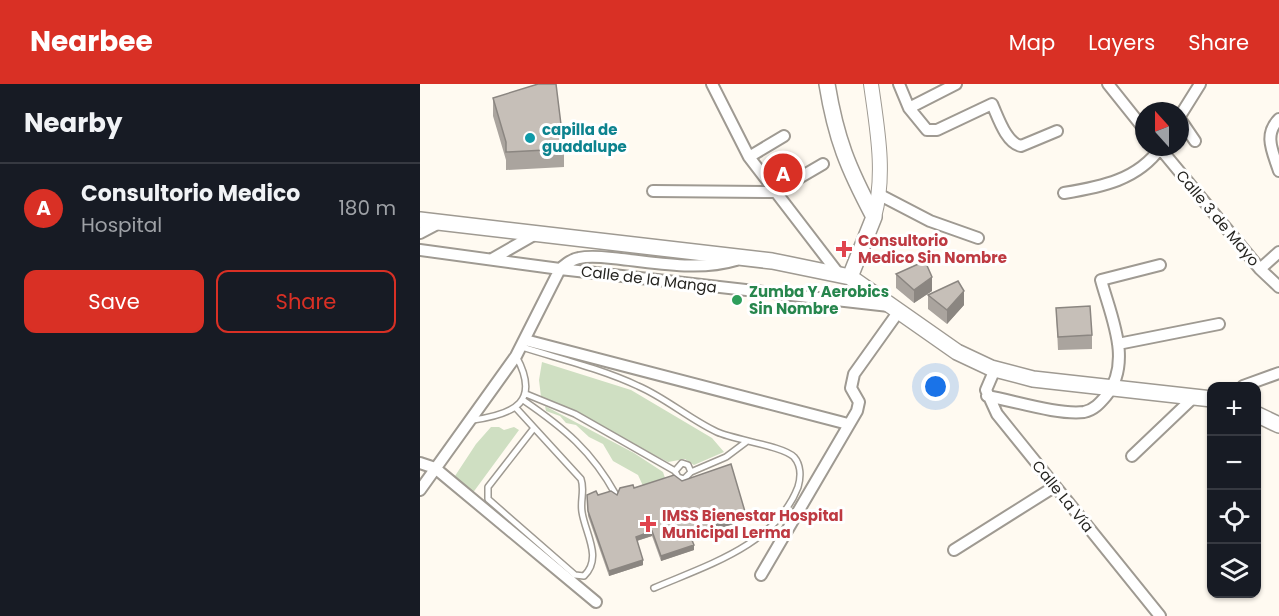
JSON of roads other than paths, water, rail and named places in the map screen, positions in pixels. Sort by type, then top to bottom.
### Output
[{"type":"main road","points":[[827,84],[838,140],[850,172],[874,217],[844,275]]},
{"type":"main road","points":[[420,220],[742,258],[844,275],[957,352],[995,369],[1033,379],[1207,398]]},
{"type":"main road","points":[[1261,416],[1279,425]]},
{"type":"street","points":[[712,84],[748,157],[844,275]]},
{"type":"street","points":[[871,84],[881,174],[880,195],[874,217]]},
{"type":"street","points":[[899,84],[909,108],[922,126],[931,131],[992,104],[1009,137],[1017,145],[1022,146],[1058,131]]},
{"type":"street","points":[[909,108],[956,84]]},
{"type":"street","points":[[1108,84],[1135,118]]},
{"type":"street","points":[[1189,103],[1200,84]]},
{"type":"street","points":[[1279,119],[1270,132],[1270,145],[1279,171]]},
{"type":"street","points":[[1189,131],[1196,141]]},
{"type":"street","points":[[748,157],[784,136]]},
{"type":"street","points":[[1064,193],[1120,180],[1142,168],[1152,156]]},
{"type":"street","name":"Calle 3 de Mayo","points":[[1167,156],[1260,269],[1279,287]]},
{"type":"street","points":[[653,191],[775,192],[823,164]]},
{"type":"street","points":[[880,195],[930,221],[978,238]]},
{"type":"street","points":[[420,233],[439,223]]},
{"type":"street","points":[[492,259],[534,235]]},
{"type":"street","points":[[420,250],[560,269],[579,258],[714,265],[742,258]]},
{"type":"street","points":[[1260,269],[1279,252]]},
{"type":"street","points":[[995,369],[986,390],[987,396],[1085,412],[1100,403],[1112,387],[1120,362],[1118,344],[1101,280],[1160,265]]},
{"type":"street","name":"Calle de la Manga","points":[[420,490],[473,420],[521,348],[560,269],[896,309]]},
{"type":"street","points":[[761,575],[857,411],[860,402],[851,388],[854,375],[896,309]]},
{"type":"street","points":[[1118,344],[1219,324]]},
{"type":"street","points":[[521,348],[848,424]]},
{"type":"street","points":[[1256,382],[1279,373]]},
{"type":"street","name":"Calle La Vía","points":[[987,396],[997,414],[1054,487],[1160,616]]},
{"type":"street","points":[[1132,456],[1195,396]]},
{"type":"street","points":[[420,463],[435,468],[596,602]]},
{"type":"street","points":[[954,550],[1054,487]]},
{"type":"lane","points":[[473,420],[494,417],[516,408],[525,397],[521,348],[638,386],[715,431],[747,442],[782,450],[793,457],[799,465],[799,483],[784,514],[746,545],[654,588]]},
{"type":"lane","points":[[525,397],[583,418],[675,471],[678,477],[684,479],[691,471],[726,457],[747,442]]},
{"type":"lane","points":[[525,397],[580,444],[602,469],[616,495]]},
{"type":"lane","points":[[516,408],[572,467],[584,487],[582,513],[593,555],[584,576],[575,575],[488,499],[488,487],[534,428]]},
{"type":"lane","points":[[675,471],[682,463],[688,465],[691,471]]},
{"type":"place","name":"capilla de guadalupe","points":[[530,138]]},
{"type":"place","name":"Consultorio Medico","points":[[783,173]]},
{"type":"place","name":"Consultorio Medico Sin Nombre","points":[[844,249]]},
{"type":"place","name":"Zumba Y Aerobics Sin Nombre","points":[[737,300]]},
{"type":"place","name":"IMSS Bienestar Hospital Municipal Lerma","points":[[648,524]]}]
